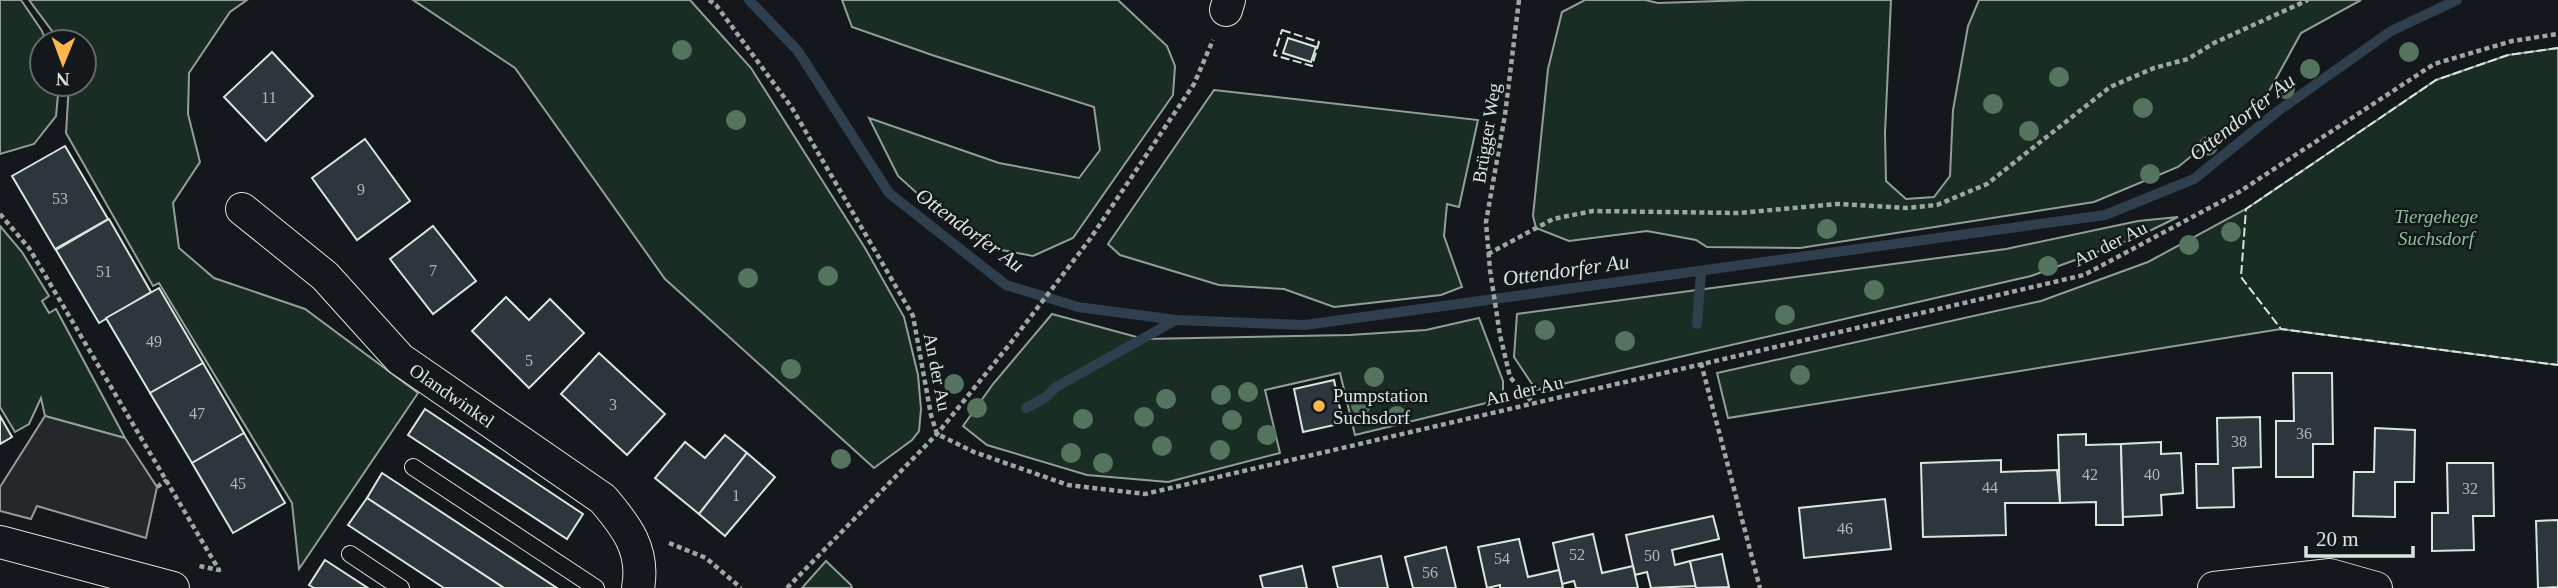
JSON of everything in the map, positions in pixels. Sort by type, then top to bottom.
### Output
[{"type":"street","name":"Olandwinkel","points":[[242,209],[325,276],[400,359],[603,499],[627,527],[637,554],[640,575],[638,588]]},
{"type":"street","points":[[0,542],[173,588]]},
{"type":"street","points":[[2214,588],[2330,575],[2376,588]]},
{"type":"lane","points":[[413,467],[596,588]]},
{"type":"lane","points":[[350,555],[401,588]]},
{"type":"path","name":"An der Au","points":[[709,0],[716,5],[792,108],[914,316],[931,415],[937,433],[974,452],[1068,485],[1145,494],[2084,275],[2239,192],[2434,64],[2512,41],[2558,34]]},
{"type":"path","name":"Brügger Weg","points":[[1519,0],[1486,222],[1500,335],[1510,377],[1533,403]]},
{"type":"path","points":[[1488,254],[1553,219],[1593,211],[1738,213],[1838,204],[1906,208],[1937,205],[1987,184],[2110,87],[2154,68],[2189,60],[2214,43],[2308,0]]},
{"type":"path","points":[[787,588],[937,433],[1090,239],[1194,84],[1228,5]]},
{"type":"path","points":[[0,214],[29,248],[219,570],[181,562],[173,588]]},
{"type":"path","points":[[1701,363],[1760,588]]},
{"type":"path","points":[[157,487],[167,480]]},
{"type":"path","points":[[627,527],[706,558],[741,588]]},
{"type":"green space","points":[[0,0],[21,0],[40,28],[28,28],[28,98],[58,98],[56,116],[34,144],[0,154]]},
{"type":"green space","points":[[29,0],[247,0],[230,12],[189,73],[188,114],[200,162],[173,203],[179,248],[214,278],[305,309],[418,393],[299,569],[292,503],[159,283],[153,286],[66,133],[68,98],[98,98],[98,28],[50,28]]},
{"type":"green space","points":[[413,0],[690,0],[751,68],[865,248],[904,317],[918,375],[921,409],[919,431],[912,440],[874,468],[665,279],[515,68]]},
{"type":"green space","points":[[842,0],[1118,0],[1167,46],[1175,66],[1173,95],[1073,238],[1033,256],[991,248],[940,214],[898,176],[869,118],[999,163],[1079,178],[1100,150],[1094,107],[852,27]]},
{"type":"green space","points":[[1585,0],[1645,0],[1658,3],[1891,0],[1885,133],[1886,181],[1906,199],[1934,197],[1950,176],[1953,110],[1968,26],[1979,0],[2361,0],[2301,33],[2267,95],[2178,167],[2094,202],[1800,248],[1707,247],[1696,240],[1647,231],[1569,241],[1536,228],[1533,216],[1548,69],[1562,12]]},
{"type":"green space","name":"Tiergehege Suchsdorf","points":[[2558,48],[2558,365],[2281,329],[1728,418],[1717,373],[2041,301],[2148,262],[2246,209],[2436,80],[2508,55]]},
{"type":"green space","points":[[1214,90],[1478,120],[1459,207],[1447,204],[1444,236],[1462,287],[1441,295],[1334,307],[1284,289],[1219,285],[1120,255],[1108,244]]},
{"type":"green space","points":[[2178,217],[2133,239],[2031,276],[1536,390],[1514,357],[1517,314],[2006,249],[2138,221]]},
{"type":"green space","points":[[0,226],[22,252],[49,296],[42,301],[49,313],[56,309],[125,438],[45,416],[41,398],[29,424],[15,432],[0,407]]},
{"type":"green space","points":[[1052,314],[1144,339],[1349,335],[1426,330],[1479,318],[1503,381],[1503,399],[1355,435],[1340,373],[1265,390],[1280,453],[1168,482],[1087,475],[987,445],[963,426],[993,384]]},
{"type":"green space","points":[[826,561],[851,585],[852,588],[802,588]]},
{"type":"shaded area","points":[[45,416],[125,438],[157,487],[146,538],[37,506],[31,519],[0,511],[0,487]]},
{"type":"building","points":[[1288,38],[1316,47],[1311,62],[1283,53]]},
{"type":"building","points":[[272,52],[313,96],[266,141],[224,97]]},
{"type":"building","points":[[365,139],[410,201],[357,240],[312,178]]},
{"type":"building","points":[[65,146],[108,219],[55,249],[12,176]]},
{"type":"building","points":[[109,219],[151,292],[99,323],[56,250]]},
{"type":"building","points":[[433,226],[476,281],[433,314],[390,259]]},
{"type":"building","points":[[159,288],[203,363],[150,393],[106,318]]},
{"type":"building","points":[[506,297],[529,320],[550,299],[584,333],[529,388],[472,331]]},
{"type":"building","points":[[599,353],[665,414],[627,455],[561,394]]},
{"type":"building","points":[[203,363],[244,433],[192,463],[150,393]]},
{"type":"building","points":[[2293,373],[2332,373],[2333,444],[2313,444],[2313,477],[2276,477],[2276,421],[2294,421]]},
{"type":"building","name":"Pumpstation Suchsdorf","points":[[1334,380],[1343,423],[1303,432],[1294,389]]},
{"type":"building","points":[[425,409],[583,514],[567,539],[408,435]]},
{"type":"building","points":[[0,416],[12,437],[0,444]]},
{"type":"building","points":[[2260,417],[2261,467],[2233,468],[2234,507],[2197,508],[2196,464],[2218,464],[2217,418]]},
{"type":"building","points":[[2375,428],[2415,430],[2414,482],[2395,482],[2395,517],[2353,516],[2354,472],[2374,472]]},
{"type":"building","points":[[244,433],[285,503],[233,533],[192,463]]},
{"type":"building","points":[[2086,434],[2086,445],[2121,444],[2123,525],[2096,525],[2096,502],[2060,503],[2058,435]]},
{"type":"building","points":[[725,435],[747,453],[699,514],[655,478],[685,442],[705,458]]},
{"type":"building","points":[[2161,442],[2161,454],[2181,453],[2183,493],[2161,495],[2162,515],[2123,517],[2121,444]]},
{"type":"building","points":[[747,453],[775,477],[725,536],[699,514]]},
{"type":"building","points":[[2001,460],[2001,472],[2057,470],[2060,503],[2005,503],[2006,535],[1923,537],[1921,463]]},
{"type":"building","points":[[2447,463],[2493,463],[2494,516],[2473,516],[2474,550],[2432,551],[2432,513],[2448,513]]},
{"type":"building","points":[[382,473],[557,588],[504,588],[367,498]]},
{"type":"building","points":[[367,498],[504,588],[444,588],[348,525]]},
{"type":"building","points":[[1885,499],[1891,549],[1804,558],[1799,508]]},
{"type":"building","points":[[1713,516],[1719,539],[1672,550],[1675,565],[1690,561],[1696,586],[1651,588],[1647,572],[1635,575],[1626,535]]},
{"type":"building","points":[[2558,520],[2558,587],[2538,588],[2536,521]]},
{"type":"building","points":[[1593,534],[1602,573],[1633,566],[1638,588],[1576,588],[1574,581],[1562,584],[1553,543]]},
{"type":"building","points":[[1519,539],[1528,577],[1559,570],[1563,588],[1500,588],[1500,585],[1487,588],[1478,547]]},
{"type":"building","points":[[1446,547],[1456,588],[1413,588],[1405,557]]},
{"type":"building","points":[[1722,554],[1729,587],[1696,588],[1690,561]]},
{"type":"building","points":[[1381,556],[1388,588],[1338,588],[1333,567]]},
{"type":"building","points":[[325,560],[368,588],[314,588],[309,585]]},
{"type":"building","points":[[1302,566],[1307,588],[1263,588],[1260,576]]},
{"type":"waterway","name":"Ottendorfer Au","points":[[749,0],[798,51],[889,193],[1006,285],[1078,307],[1176,320],[1305,325],[2105,215],[2194,179],[2278,111],[2391,31],[2457,0]]},
{"type":"waterway","points":[[1697,324],[1701,272]]},
{"type":"waterway","points":[[1026,408],[1046,397],[1056,387],[1176,320]]},
{"type":"fence","points":[[1282,30],[1319,42],[1312,66],[1274,55],[1282,30]]},
{"type":"fence","points":[[2558,48],[2508,55],[2436,80],[2246,209],[2241,277],[2281,329],[2558,365]]},
{"type":"place","name":"Pumpstation Suchsdorf","points":[[1319,406]]}]
